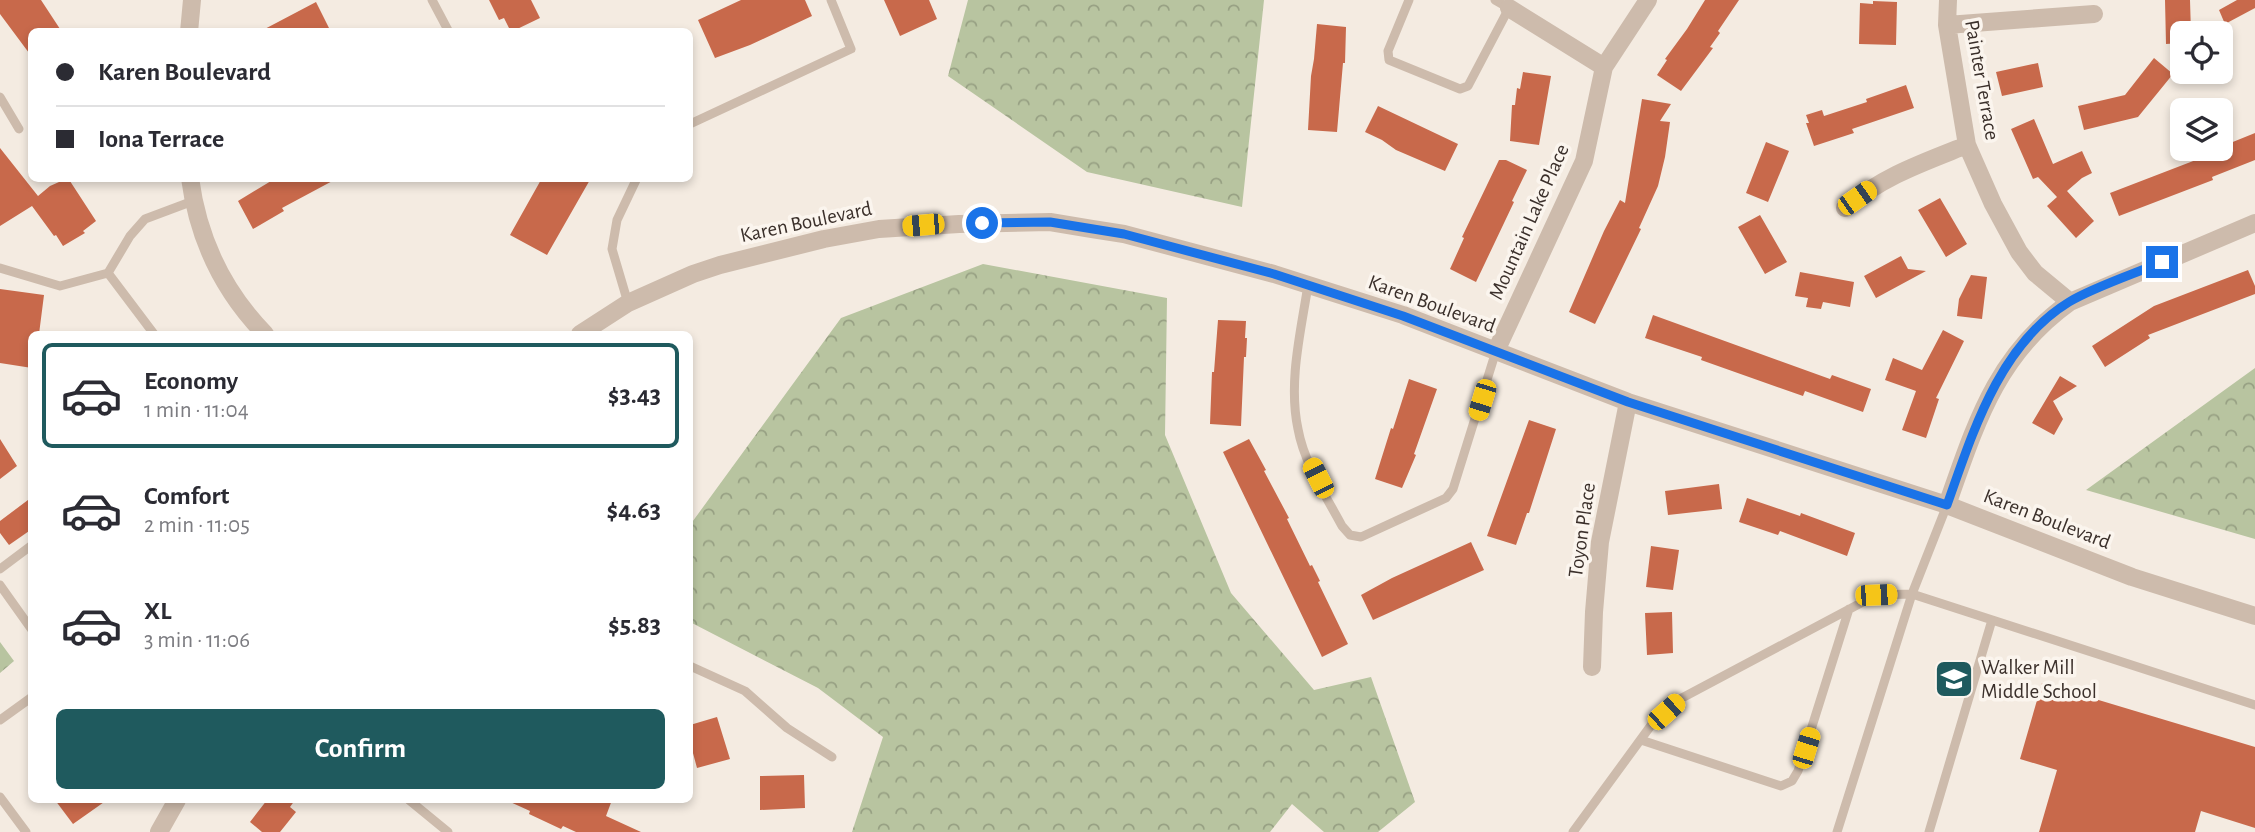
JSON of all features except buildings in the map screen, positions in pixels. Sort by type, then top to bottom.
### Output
[{"type":"street","points":[[189,28],[192,0]]},
{"type":"street","name":"Mountain Lake Place","points":[[1496,351],[1584,161],[1604,67],[1648,0]]},
{"type":"street","name":"Painter Terrace","points":[[1948,0],[1947,25],[1968,145],[1993,204],[2019,251],[2035,273],[2070,302]]},
{"type":"street","points":[[1502,4],[1604,67]]},
{"type":"street","points":[[1947,25],[2094,13]]},
{"type":"street","points":[[1845,208],[1895,173],[1968,145]]},
{"type":"street","points":[[191,182],[197,219],[207,246],[228,289],[245,314],[262,331]]},
{"type":"street","name":"Karen Boulevard","points":[[585,331],[628,303],[720,265],[824,239],[879,229],[959,223],[1050,222],[1124,234],[1308,285],[1403,316],[1628,402],[1947,505],[2132,577],[2255,615]]},
{"type":"street","points":[[1947,505],[1971,437],[1992,391],[2019,347],[2046,319],[2070,302],[2255,223]]},
{"type":"street","name":"Toyon Place","points":[[1592,667],[1600,542],[1628,402]]},
{"type":"street","points":[[159,832],[175,803]]},
{"type":"lane","points":[[432,0],[447,28]]},
{"type":"lane","points":[[693,123],[851,49],[831,0]]},
{"type":"lane","points":[[1409,0],[1388,51],[1389,60],[1460,89],[1468,86],[1502,4]]},
{"type":"lane","points":[[0,97],[19,129]]},
{"type":"lane","points":[[628,303],[612,248],[617,219],[635,182]]},
{"type":"lane","points":[[0,268],[60,286],[108,274],[130,236],[145,219],[193,201]]},
{"type":"lane","points":[[108,274],[152,331]]},
{"type":"lane","points":[[1308,285],[1295,372],[1297,429],[1306,454],[1342,527],[1350,535],[1361,537],[1446,498],[1453,489],[1496,351]]},
{"type":"lane","points":[[1837,832],[1912,594],[1947,505]]},
{"type":"lane","points":[[0,569],[28,548]]},
{"type":"lane","points":[[0,585],[28,624]]},
{"type":"lane","points":[[1573,832],[1652,724],[1680,699],[1876,595],[1912,594],[2255,705]]},
{"type":"lane","points":[[1641,740],[1781,786],[1791,781],[1798,771],[1849,610]]},
{"type":"lane","points":[[1928,832],[1992,620]]},
{"type":"lane","points":[[693,667],[745,691],[787,728],[832,757]]},
{"type":"lane","points":[[0,720],[28,700]]},
{"type":"lane","points":[[0,797],[26,832]]},
{"type":"lane","points":[[413,803],[448,832]]},
{"type":"green space","points":[[968,0],[1264,0],[1242,207],[1087,172],[948,76]]},
{"type":"green space","points":[[983,264],[1167,298],[1165,435],[1231,593],[1314,690],[1371,677],[1415,802],[1378,832],[1324,832],[1292,804],[1270,832],[852,832],[883,737],[818,688],[693,624],[693,521],[841,318]]},
{"type":"green space","points":[[2255,368],[2255,539],[2086,490]]},
{"type":"green space","points":[[0,642],[14,661],[0,673]]},
{"type":"place","name":"Walker Mill Middle School","points":[[1954,679]]},
{"type":"route","points":[[982,223],[1050,222],[1124,234],[1274,274],[1403,316],[1628,402],[1947,505],[1971,437],[1992,391],[2019,347],[2046,319],[2070,302],[2162,262]]}]
